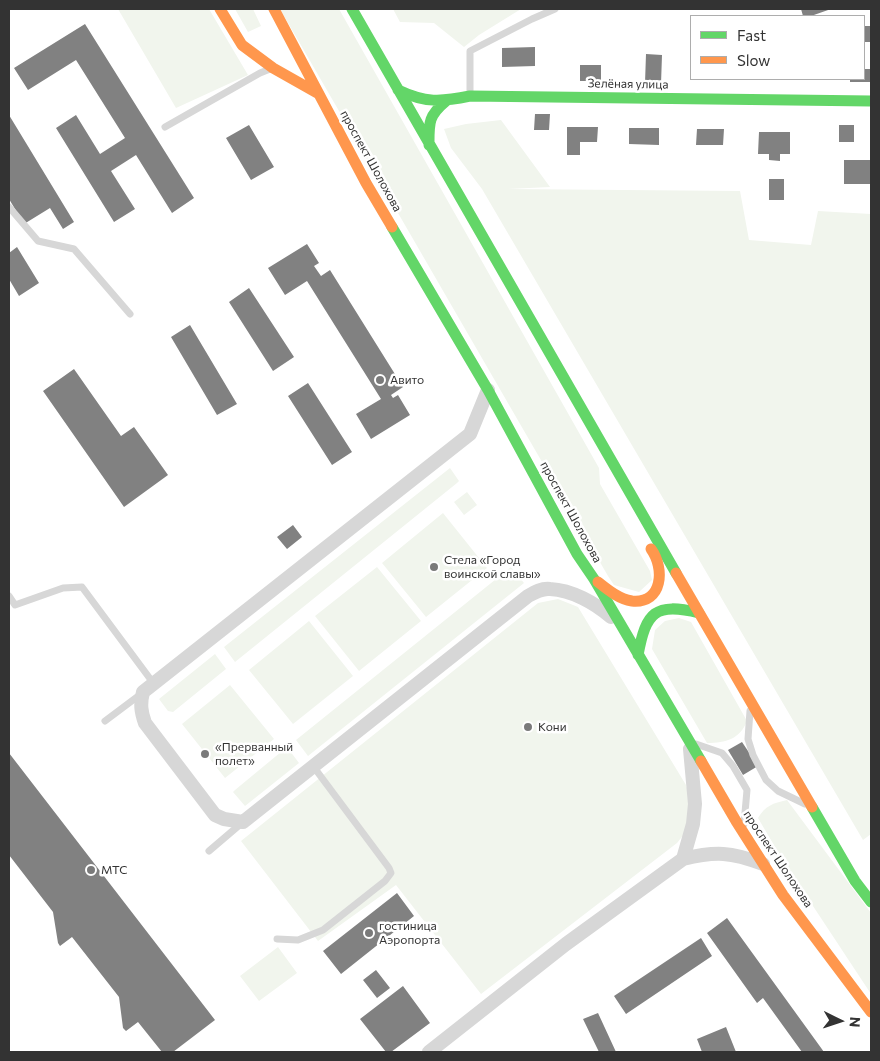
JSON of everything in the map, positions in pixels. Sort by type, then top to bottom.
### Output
[{"type":"main road","points":[[220,9],[242,45],[273,68],[319,94]]},
{"type":"main road","name":"проспект Шолохова","points":[[274,9],[366,183],[488,390],[577,554],[594,579],[743,833],[783,895],[871,1012]]},
{"type":"main road","points":[[352,9],[855,882],[867,890],[871,902]]},
{"type":"main road","name":"Зелёная улица","points":[[398,90],[414,98],[446,101],[470,96],[871,100]]},
{"type":"main road","points":[[429,145],[430,118],[433,111],[446,101]]},
{"type":"main road","points":[[594,579],[618,597],[636,601],[650,598],[660,583],[659,563],[638,523],[638,508]]},
{"type":"main road","points":[[638,655],[641,636],[646,623],[656,612],[668,608],[682,608],[699,613]]},
{"type":"street","points":[[488,390],[470,434],[149,688],[140,702],[144,723],[215,815],[224,819],[243,822],[528,596],[539,590],[550,589],[569,593],[598,606],[620,624]]},
{"type":"street","points":[[683,859],[696,804],[689,741]]},
{"type":"street","points":[[429,1052],[566,944],[683,859],[702,854],[719,853],[732,854],[763,864]]},
{"type":"lane","points":[[470,96],[470,51],[555,9]]},
{"type":"lane","points":[[165,128],[260,73],[273,68]]},
{"type":"lane","points":[[9,207],[38,241],[74,250],[130,314]]},
{"type":"lane","points":[[9,596],[15,605],[63,588],[82,587],[149,688],[106,721]]},
{"type":"lane","points":[[750,698],[748,740],[752,755],[766,780],[778,791],[814,809]]},
{"type":"lane","points":[[689,741],[722,753],[738,774],[747,790],[743,833]]},
{"type":"lane","points":[[277,940],[298,940],[323,930],[385,881],[391,873],[313,766]]},
{"type":"lane","points":[[209,851],[243,822]]},
{"type":"shaded area","points":[[118,9],[209,9],[248,75],[176,108]]},
{"type":"shaded area","points":[[235,9],[253,9],[261,26],[248,32]]},
{"type":"shaded area","points":[[280,9],[339,9],[599,468],[600,484],[650,571],[652,580],[639,592],[614,585],[608,576]]},
{"type":"shaded area","points":[[393,9],[521,9],[479,35],[464,47],[434,23],[400,22]]},
{"type":"shaded area","points":[[501,120],[550,187],[508,189],[740,191],[749,240],[811,245],[818,211],[871,214],[871,834],[863,840],[482,189],[451,148],[444,129],[466,124]]},
{"type":"shaded area","points":[[450,468],[459,481],[457,483],[235,662],[224,647]]},
{"type":"shaded area","points":[[467,492],[477,505],[464,515],[454,502]]},
{"type":"shaded area","points":[[443,513],[487,568],[426,617],[382,563]]},
{"type":"shaded area","points":[[377,567],[421,621],[359,671],[315,616]]},
{"type":"shaded area","points":[[511,567],[524,583],[308,756],[296,740]]},
{"type":"shaded area","points":[[558,599],[578,607],[686,785],[692,807],[685,833],[677,843],[481,994],[396,885],[318,941],[241,841],[538,603]]},
{"type":"shaded area","points":[[679,618],[691,622],[747,721],[740,732],[732,739],[707,743],[652,649],[655,630],[665,621]]},
{"type":"shaded area","points":[[309,621],[353,676],[293,724],[249,670]]},
{"type":"shaded area","points":[[215,654],[226,669],[173,712],[168,711],[159,699]]},
{"type":"shaded area","points":[[230,685],[274,739],[225,778],[182,724]]},
{"type":"shaded area","points":[[287,747],[299,763],[245,806],[233,792]]},
{"type":"shaded area","points":[[787,800],[871,913],[871,994],[782,859],[758,818],[770,806]]},
{"type":"shaded area","points":[[278,947],[297,973],[259,1001],[240,976]]},
{"type":"building","points":[[801,9],[831,9],[814,15],[803,15]]},
{"type":"building","points":[[85,24],[194,198],[172,213],[136,155],[111,171],[135,209],[114,222],[56,128],[76,115],[100,154],[125,138],[76,60],[28,90],[14,68]]},
{"type":"building","points":[[865,26],[871,26],[871,42],[865,42]]},
{"type":"building","points":[[535,47],[535,66],[502,67],[502,48]]},
{"type":"building","points":[[646,54],[662,55],[661,84],[645,83]]},
{"type":"building","points":[[580,65],[601,65],[601,81],[580,81]]},
{"type":"building","points":[[865,69],[871,69],[871,82],[850,82],[850,80],[865,80]]},
{"type":"building","points":[[535,114],[550,114],[549,130],[534,130]]},
{"type":"building","points":[[9,115],[74,222],[63,229],[50,208],[24,224],[9,199]]},
{"type":"building","points":[[249,125],[274,167],[251,180],[226,138]]},
{"type":"building","points":[[839,125],[854,125],[854,142],[839,142]]},
{"type":"building","points":[[567,127],[598,127],[597,142],[580,142],[580,155],[567,155]]},
{"type":"building","points":[[629,128],[659,128],[659,145],[629,144]]},
{"type":"building","points":[[697,129],[724,129],[723,145],[696,145]]},
{"type":"building","points":[[759,132],[790,132],[790,154],[780,154],[780,161],[769,160],[769,154],[758,154]]},
{"type":"building","points":[[844,160],[871,160],[871,184],[844,184]]},
{"type":"building","points":[[769,179],[784,179],[784,200],[769,200]]},
{"type":"building","points":[[307,244],[319,263],[314,266],[321,276],[330,270],[403,387],[391,395],[393,398],[398,395],[410,415],[371,439],[356,414],[381,399],[307,281],[285,295],[268,268]]},
{"type":"building","points":[[17,247],[39,283],[19,296],[9,279],[9,253]]},
{"type":"building","points":[[249,288],[294,357],[273,371],[229,302]]},
{"type":"building","points":[[190,325],[237,404],[217,415],[171,337]]},
{"type":"building","points":[[74,369],[121,436],[134,427],[168,475],[124,507],[43,391]]},
{"type":"building","points":[[308,383],[352,452],[332,465],[288,396]]},
{"type":"building","points":[[293,525],[302,537],[287,549],[277,537]]},
{"type":"building","points":[[742,742],[758,766],[743,775],[728,750]]},
{"type":"building","points":[[9,753],[215,1020],[173,1052],[162,1052],[138,1022],[126,1031],[123,1028],[119,997],[72,937],[60,946],[53,912],[9,855]]},
{"type":"building","name":"гостиница Аэропорта","points":[[397,893],[414,916],[341,974],[323,951]]},
{"type":"building","points":[[727,918],[824,1052],[802,1052],[763,998],[757,1003],[707,933]]},
{"type":"building","points":[[701,938],[712,956],[626,1014],[614,996]]},
{"type":"building","points":[[376,970],[390,988],[377,998],[363,980]]},
{"type":"building","points":[[403,986],[430,1023],[391,1052],[386,1052],[360,1019]]},
{"type":"building","points":[[598,1013],[616,1052],[599,1052],[583,1019]]},
{"type":"building","points":[[726,1027],[736,1052],[702,1052],[697,1039]]},
{"type":"traffic: fast","points":[[352,9],[676,573]]},
{"type":"traffic: fast","points":[[398,90],[417,97],[433,100],[470,96],[871,101]]},
{"type":"traffic: fast","points":[[429,145],[431,120],[436,111],[446,101]]},
{"type":"traffic: fast","points":[[392,227],[488,390],[577,554],[594,579],[701,761]]},
{"type":"traffic: fast","points":[[638,655],[645,629],[649,620],[655,614],[662,610],[672,609],[699,613]]},
{"type":"traffic: fast","points":[[812,807],[855,881],[871,902]]},
{"type":"traffic: slow","points":[[220,9],[242,45],[273,68],[319,94]]},
{"type":"traffic: slow","points":[[274,9],[366,183],[392,227]]},
{"type":"traffic: slow","points":[[598,582],[614,594],[627,600],[642,600],[650,597],[655,591],[659,575],[658,566],[651,549]]},
{"type":"traffic: slow","points":[[676,573],[812,807]]},
{"type":"traffic: slow","points":[[701,761],[783,895],[871,1012]]},
{"type":"place","name":"Авито","points":[[380,380]]},
{"type":"place","name":"Стела «Город воинской славы»","points":[[434,567]]},
{"type":"place","name":"Кони","points":[[528,727]]},
{"type":"place","name":"«Пpepвaнный пoлeт»","points":[[205,754]]},
{"type":"place","name":"МТС","points":[[91,870]]},
{"type":"place","name":"гостиница Аэропорта","points":[[369,933]]}]
